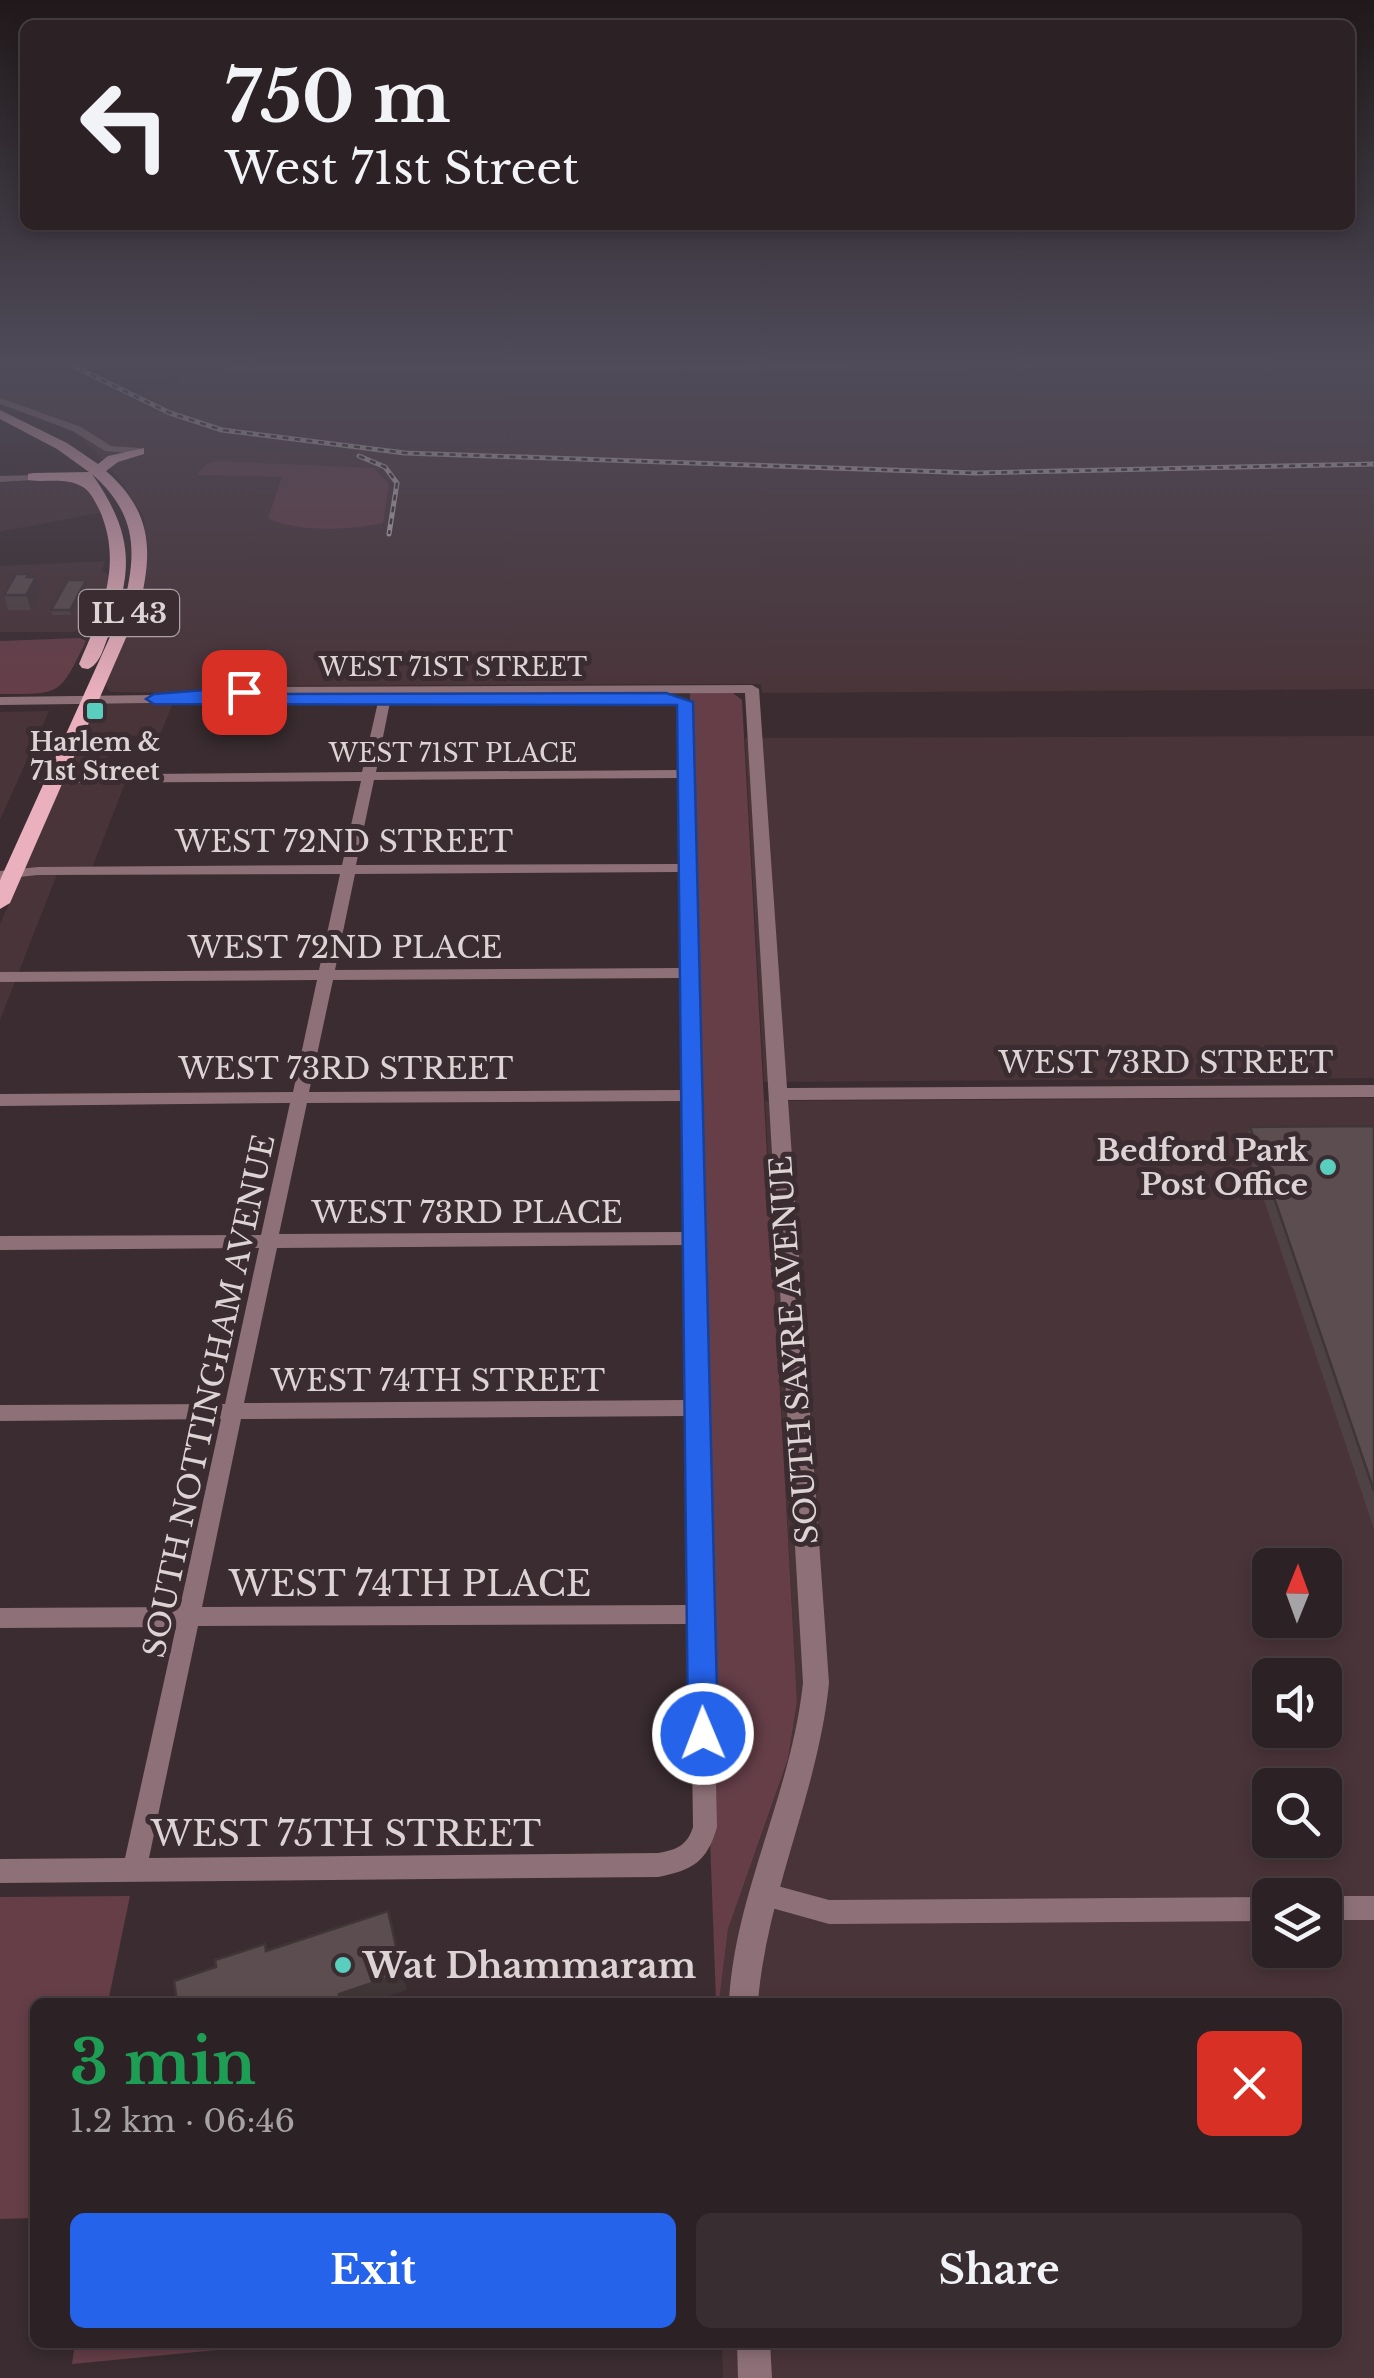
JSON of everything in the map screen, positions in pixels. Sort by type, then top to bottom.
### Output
[{"type":"main road","points":[[33,477],[37,475]]},
{"type":"main road","name":"IL 43","points":[[0,902],[4,870],[81,700],[121,577],[122,555],[116,526],[102,477],[98,475]]},
{"type":"main road","points":[[33,477],[102,477]]},
{"type":"street","points":[[0,479],[33,477]]},
{"type":"street","name":"WEST 71ST STREET","points":[[154,699],[258,691],[752,688]]},
{"type":"street","name":"SOUTH SAYRE AVENUE","points":[[744,1998],[763,1894],[811,1744],[816,1683],[752,688]]},
{"type":"street","name":"SOUTH NOTTINGHAM AVENUE","points":[[135,1870],[385,698]]},
{"type":"street","name":"WEST 71ST STREET","points":[[0,700],[680,700],[686,705],[688,774]]},
{"type":"street","points":[[688,774],[700,1614]]},
{"type":"street","name":"WEST 71ST PLACE","points":[[46,778],[688,774]]},
{"type":"street","name":"WEST 72ND STREET","points":[[4,870],[690,868]]},
{"type":"street","name":"WEST 72ND PLACE","points":[[0,977],[691,973]]},
{"type":"street","name":"WEST 73RD STREET","points":[[778,1094],[1374,1091]]},
{"type":"street","name":"WEST 73RD STREET","points":[[0,1100],[692,1095]]},
{"type":"street","name":"WEST 73RD PLACE","points":[[0,1243],[694,1238]]},
{"type":"street","name":"WEST 74TH STREET","points":[[0,1413],[696,1408]]},
{"type":"street","name":"WEST 74TH PLACE","points":[[0,1618],[700,1614]]},
{"type":"street","name":"WEST 75TH STREET","points":[[0,1870],[658,1865],[692,1857],[704,1827],[700,1614]]},
{"type":"street","points":[[763,1894],[828,1912],[1252,1909]]},
{"type":"street","points":[[1342,1908],[1374,1908]]},
{"type":"street","points":[[753,2348],[755,2378]]},
{"type":"shaded area","points":[[196,475],[381,475],[389,484],[383,523],[324,529],[293,526],[268,518],[282,477]]},
{"type":"shaded area","points":[[1374,475],[1374,689],[762,693],[761,684],[641,684],[239,686],[176,693],[110,692],[104,683],[137,608],[146,577],[144,517],[118,477]]},
{"type":"shaded area","points":[[70,478],[87,489],[103,512],[0,532],[0,483]]},
{"type":"shaded area","points":[[105,561],[102,571],[111,576],[111,581],[92,627],[73,632],[0,632],[0,566]]},
{"type":"shaded area","points":[[0,641],[86,641],[70,672],[56,688],[47,692],[0,694]]},
{"type":"shaded area","points":[[690,692],[733,693],[742,700],[797,1702],[788,1759],[728,1929],[719,1998],[716,1998]]},
{"type":"shaded area","points":[[173,703],[160,735],[117,736],[100,773],[129,773],[90,873],[57,874],[0,1020],[0,924],[94,709],[106,704]]},
{"type":"shaded area","points":[[49,711],[0,820],[0,712]]},
{"type":"shaded area","points":[[1374,736],[1374,1078],[764,1082],[745,738]]},
{"type":"shaded area","points":[[1374,1098],[1374,2378],[723,2378],[722,2348],[1342,2348],[1342,1998],[719,1998],[728,1929],[788,1760],[797,1702],[765,1101]]},
{"type":"shaded area","points":[[130,1896],[109,1998],[30,1998],[30,2218],[0,2219],[0,1897]]},
{"type":"shaded area","points":[[74,2348],[237,2348],[72,2364]]},
{"type":"building","points":[[16,574],[36,577],[26,595],[4,595]]},
{"type":"building","points":[[68,580],[86,580],[70,610],[51,610]]},
{"type":"building","points":[[1374,1126],[1374,1491],[1250,1127]]},
{"type":"building","name":"Wat Dhammaram","points":[[388,1911],[402,1973],[339,1994],[340,1998],[176,1998],[174,1981],[216,1967],[215,1960],[265,1944],[266,1951]]},
{"type":"railway","points":[[389,534],[397,483],[391,475]]},
{"type":"place","name":"Harlem & 71st Street","points":[[95,711]]},
{"type":"place","name":"Bedford Park Post Office","points":[[1328,1167]]},
{"type":"place","name":"Wat Dhammaram","points":[[343,1965]]},
{"type":"route","points":[[244,692],[154,699],[675,698],[685,702],[703,1734]]}]
